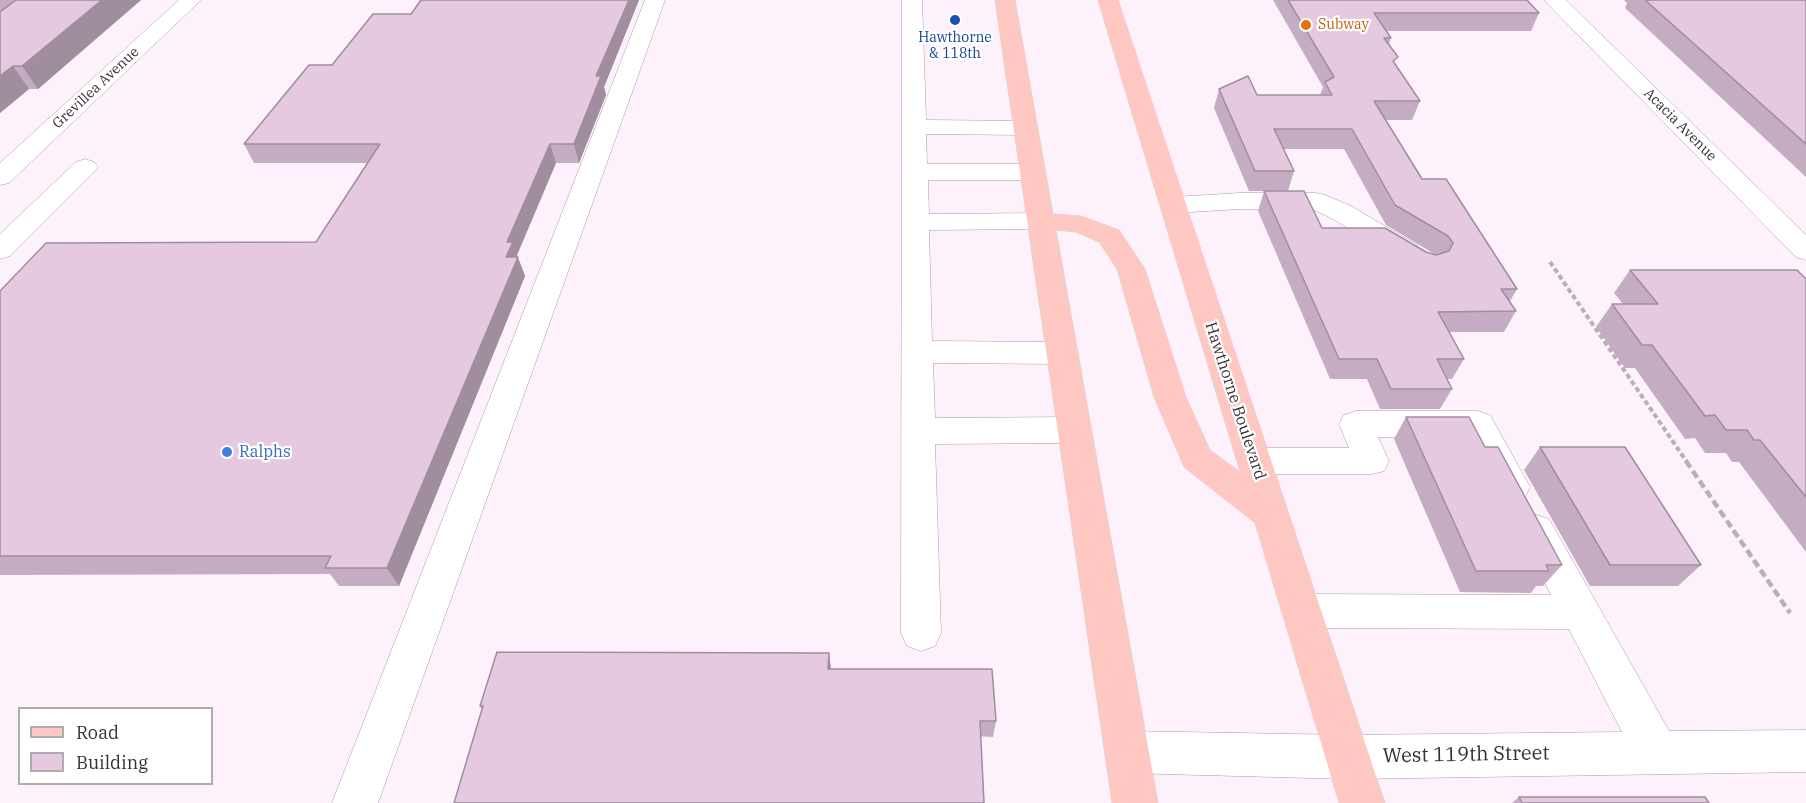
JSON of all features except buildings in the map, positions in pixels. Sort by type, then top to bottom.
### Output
[{"type":"main road","points":[[1005,0],[1135,803]]},
{"type":"main road","name":"Hawthorne Boulevard","points":[[1107,0],[1362,803]]},
{"type":"main road","points":[[1042,221],[1081,224],[1109,236],[1131,269],[1170,398],[1196,458],[1271,515]]},
{"type":"street","name":"Grevillea Avenue","points":[[0,177],[191,0]]},
{"type":"street","points":[[355,803],[656,0]]},
{"type":"street","points":[[912,0],[921,633]]},
{"type":"street","name":"Acacia Avenue","points":[[1554,0],[1806,251]]},
{"type":"street","points":[[914,127],[1026,128]]},
{"type":"street","points":[[0,250],[86,167]]},
{"type":"street","points":[[915,172],[1034,172]]},
{"type":"street","points":[[1173,205],[1250,201],[1316,201],[1341,212],[1427,264]]},
{"type":"street","points":[[915,222],[1042,221]]},
{"type":"street","points":[[917,352],[1063,353]]},
{"type":"street","points":[[1255,461],[1372,461],[1356,424],[1478,424],[1657,753]]},
{"type":"street","points":[[918,431],[1075,430]]},
{"type":"street","points":[[1302,611],[1581,612]]},
{"type":"street","name":"West 119th Street","points":[[1127,752],[1348,757],[1806,751]]},
{"type":"path","points":[[1550,262],[1790,613]]},
{"type":"place","name":"Hawthorne & 118th","points":[[955,20]]},
{"type":"place","name":"Subway","points":[[1306,25]]},
{"type":"place","name":"Ralphs","points":[[227,452]]}]
